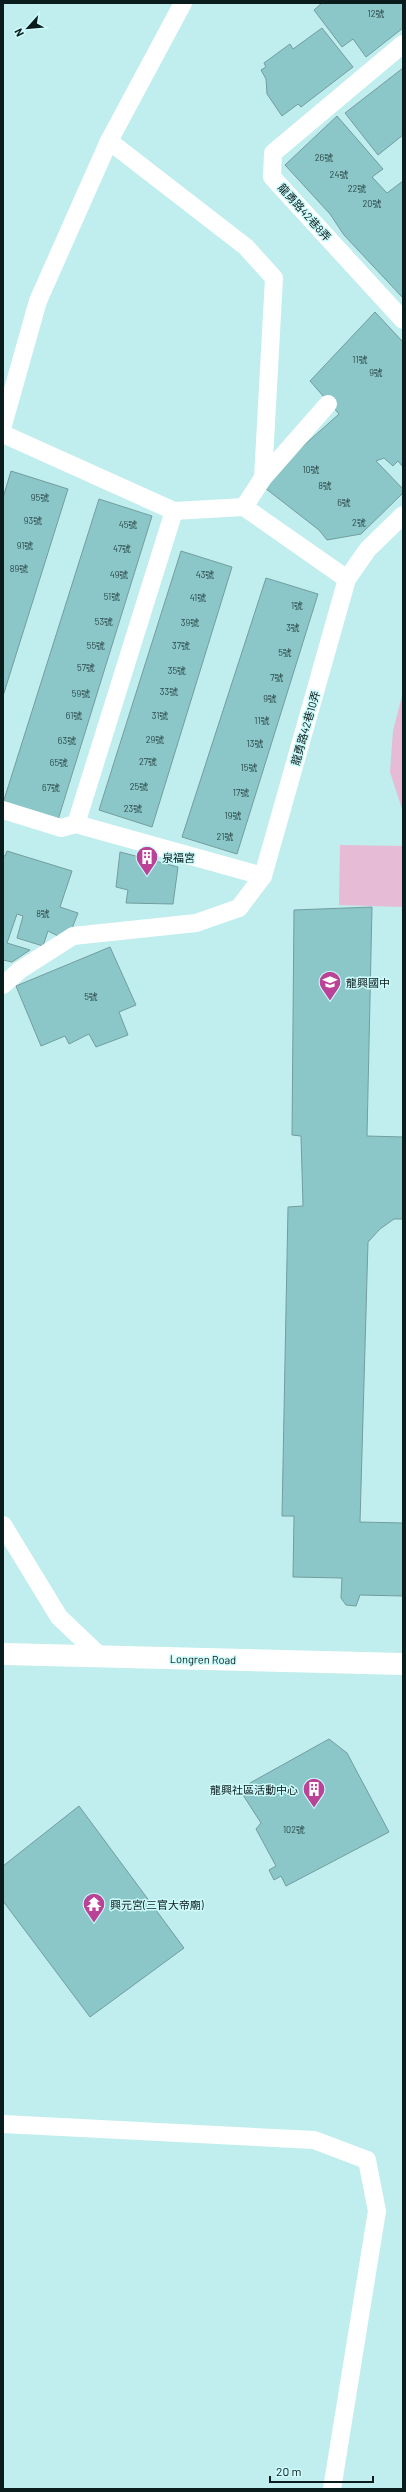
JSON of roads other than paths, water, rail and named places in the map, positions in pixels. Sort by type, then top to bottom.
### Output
[{"type":"street","name":"Longren Road","points":[[3,1654],[403,1664]]},
{"type":"lane","points":[[3,425],[38,301],[109,141],[183,3]]},
{"type":"lane","name":"龍勇路42巷8弄","points":[[403,44],[273,153],[272,177],[403,320]]},
{"type":"lane","points":[[109,141],[246,247],[274,278],[263,478]]},
{"type":"lane","points":[[244,507],[263,478],[328,404]]},
{"type":"lane","points":[[3,434],[174,511],[244,507],[347,579]]},
{"type":"lane","points":[[76,824],[174,511]]},
{"type":"lane","name":"龍勇路42巷10弄","points":[[3,985],[20,970],[73,936],[196,922],[239,908],[262,876],[347,579],[368,549],[403,515]]},
{"type":"lane","points":[[3,810],[61,828],[76,824],[262,876]]},
{"type":"lane","points":[[3,1525],[59,1617],[101,1657]]},
{"type":"lane","points":[[3,2124],[314,2140],[367,2160],[378,2211],[332,2489]]},
{"type":"place","name":"泉福宮","points":[[147,876]]},
{"type":"place","name":"龍興國中","points":[[330,1002]]},
{"type":"place","name":"龍興社區活動中心","points":[[314,1808]]},
{"type":"place","name":"興元宮(三官大帝廟)","points":[[94,1924]]}]
